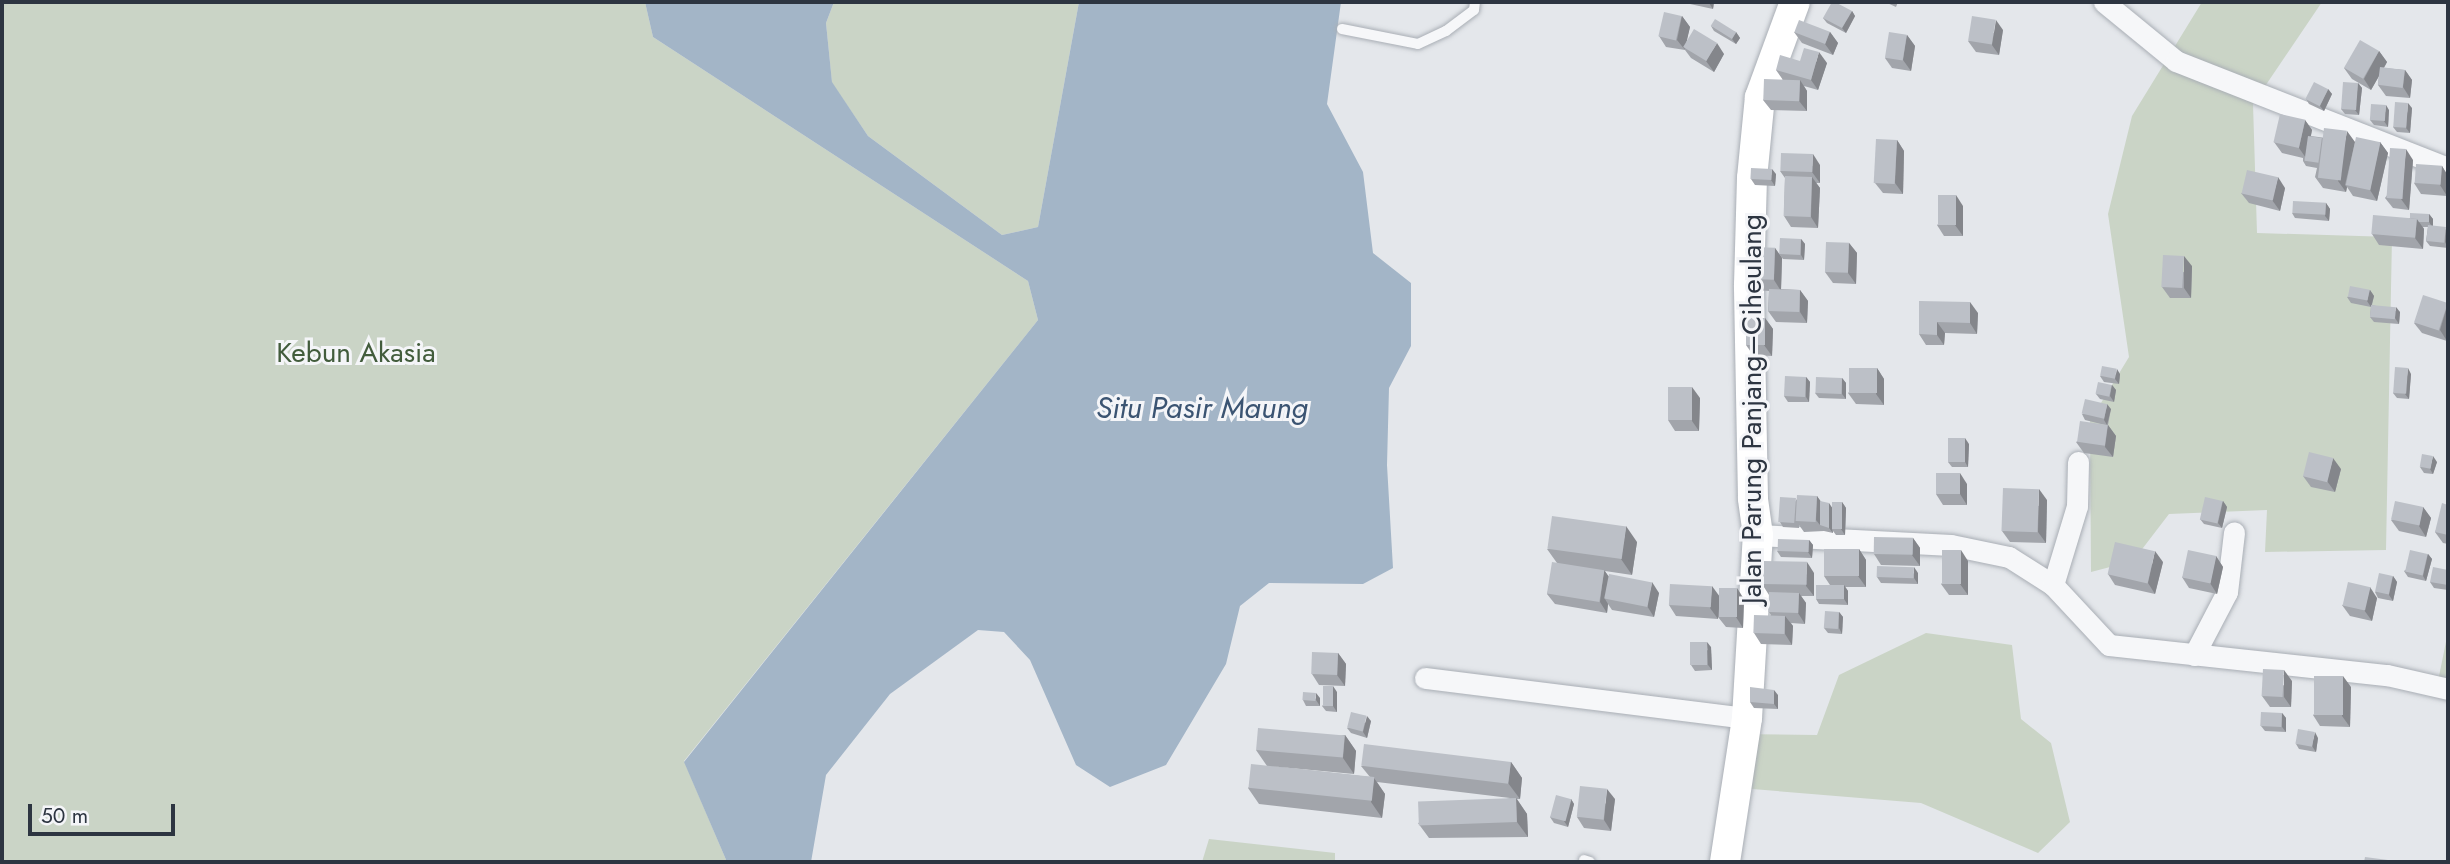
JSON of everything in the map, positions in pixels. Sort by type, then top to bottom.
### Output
[{"type":"street","name":"Jalan Parung Panjang–Ciheulang","points":[[1725,862],[1747,718],[1758,535],[1753,498],[1749,298],[1752,178],[1760,97],[1795,2]]},
{"type":"street","points":[[2104,2],[2176,61],[2448,168]]},
{"type":"street","points":[[2053,585],[2075,515],[2078,462]]},
{"type":"street","points":[[2194,655],[2227,592],[2234,532]]},
{"type":"street","points":[[1758,535],[1951,545],[2009,556],[2053,585],[2109,645],[2387,675],[2448,689]]},
{"type":"street","points":[[1425,678],[1747,718]]},
{"type":"lane","points":[[1342,29],[1418,44],[1446,31],[1474,10],[1475,2]]},
{"type":"green space","name":"Kebun Akasia","points":[[2,2],[645,2],[653,37],[1028,281],[1038,320],[684,761],[727,862],[2,862]]},
{"type":"green space","points":[[834,2],[1079,2],[1038,227],[1002,235],[868,136],[832,83],[826,23]]},
{"type":"green space","points":[[2202,2],[2322,2],[2253,104],[2257,233],[2392,237],[2386,550],[2265,552],[2267,510],[2169,514],[2133,561],[2091,572],[2090,421],[2129,357],[2108,214],[2132,116]]},
{"type":"green space","points":[[2448,632],[2448,690],[2437,686]]},
{"type":"green space","points":[[1926,633],[2012,645],[2021,719],[2051,743],[2070,822],[2038,853],[1921,803],[1728,787],[1736,734],[1817,735],[1839,675]]},
{"type":"green space","points":[[1209,839],[1335,853],[1335,862],[1202,862]]},
{"type":"water","name":"Situ Pasir Maung","points":[[645,2],[834,2],[826,23],[832,82],[868,136],[1002,235],[1038,227],[1079,2],[1341,2],[1327,104],[1363,172],[1373,253],[1411,283],[1411,346],[1389,388],[1387,465],[1393,568],[1363,584],[1269,583],[1240,606],[1226,664],[1166,765],[1110,787],[1076,765],[1030,660],[1004,632],[978,630],[890,694],[826,775],[811,862],[727,862],[684,762],[1038,320],[1028,281],[653,37]]},
{"type":"building","points":[[1832,2],[1852,11],[1842,28],[1823,18]]},
{"type":"building","points":[[1664,12],[1682,16],[1676,40],[1658,36]]},
{"type":"building","points":[[1972,16],[1996,20],[1992,44],[1968,41]]},
{"type":"building","points":[[1715,19],[1736,32],[1732,39],[1711,26]]},
{"type":"building","points":[[1799,20],[1830,32],[1825,44],[1794,32]]},
{"type":"building","points":[[1694,29],[1717,43],[1706,61],[1683,47]]},
{"type":"building","points":[[1889,32],[1907,35],[1903,60],[1885,58]]},
{"type":"building","points":[[2360,40],[2379,51],[2363,79],[2344,68]]},
{"type":"building","points":[[1804,48],[1819,52],[1811,80],[1776,70],[1780,55],[1800,61]]},
{"type":"building","points":[[2380,67],[2405,70],[2403,88],[2378,85]]},
{"type":"building","points":[[1764,79],[1800,80],[1799,101],[1763,100]]},
{"type":"building","points":[[2314,82],[2328,89],[2320,106],[2305,99]]},
{"type":"building","points":[[2343,82],[2358,83],[2356,110],[2341,109]]},
{"type":"building","points":[[2395,102],[2408,103],[2406,128],[2393,127]]},
{"type":"building","points":[[2371,104],[2386,105],[2385,121],[2370,120]]},
{"type":"building","points":[[2280,114],[2305,120],[2299,148],[2273,142]]},
{"type":"building","points":[[2324,128],[2347,131],[2341,180],[2318,178]]},
{"type":"building","points":[[2308,136],[2322,138],[2318,163],[2305,161]]},
{"type":"building","points":[[2356,137],[2380,142],[2370,190],[2346,185]]},
{"type":"building","points":[[1876,139],[1897,140],[1895,184],[1874,183]]},
{"type":"building","points":[[2390,148],[2406,149],[2402,199],[2387,198]]},
{"type":"building","points":[[1781,153],[1813,154],[1812,172],[1780,171]]},
{"type":"building","points":[[2416,164],[2442,166],[2441,185],[2415,183]]},
{"type":"building","points":[[1751,168],[1772,169],[1771,180],[1750,179]]},
{"type":"building","points":[[2247,170],[2278,177],[2273,201],[2242,193]]},
{"type":"building","points":[[1785,176],[1812,177],[1811,217],[1784,216]]},
{"type":"building","points":[[1938,195],[1956,195],[1956,225],[1938,225]]},
{"type":"building","points":[[2293,201],[2326,203],[2325,215],[2292,213]]},
{"type":"building","points":[[2410,213],[2429,214],[2429,222],[2410,218]]},
{"type":"building","points":[[2373,215],[2417,219],[2415,238],[2371,234]]},
{"type":"building","points":[[2428,225],[2446,227],[2444,243],[2426,241]]},
{"type":"building","points":[[1780,238],[1801,239],[1800,255],[1779,254]]},
{"type":"building","points":[[1826,242],[1849,243],[1848,273],[1825,272]]},
{"type":"building","points":[[1751,247],[1775,248],[1774,280],[1750,279]]},
{"type":"building","points":[[2163,255],[2184,256],[2182,288],[2161,287]]},
{"type":"building","points":[[2350,286],[2370,290],[2368,301],[2348,297]]},
{"type":"building","points":[[1769,289],[1800,290],[1799,312],[1768,311]]},
{"type":"building","points":[[2423,295],[2448,303],[2439,331],[2414,323]]},
{"type":"building","points":[[1919,301],[1970,302],[1970,323],[1937,322],[1937,335],[1919,334]]},
{"type":"building","points":[[2371,305],[2396,307],[2395,319],[2370,317]]},
{"type":"building","points":[[1746,318],[1765,318],[1765,345],[1746,345]]},
{"type":"building","points":[[2102,366],[2117,369],[2115,379],[2100,376]]},
{"type":"building","points":[[2395,367],[2408,368],[2406,394],[2393,393]]},
{"type":"building","points":[[1849,368],[1877,368],[1877,393],[1849,393]]},
{"type":"building","points":[[1785,376],[1806,377],[1805,397],[1784,396]]},
{"type":"building","points":[[1816,377],[1842,378],[1841,394],[1815,393]]},
{"type":"building","points":[[2098,382],[2112,385],[2109,397],[2096,394]]},
{"type":"building","points":[[1668,387],[1692,387],[1692,420],[1668,420]]},
{"type":"building","points":[[2085,399],[2107,404],[2104,419],[2082,414]]},
{"type":"building","points":[[2080,421],[2108,425],[2105,446],[2077,442]]},
{"type":"building","points":[[1948,438],[1965,438],[1965,462],[1948,462]]},
{"type":"building","points":[[2309,452],[2333,458],[2327,482],[2303,476]]},
{"type":"building","points":[[2422,454],[2433,456],[2431,469],[2420,467]]},
{"type":"building","points":[[1936,473],[1960,473],[1960,494],[1936,494]]},
{"type":"building","points":[[2003,488],[2039,489],[2037,532],[2001,531]]},
{"type":"building","points":[[1797,495],[1817,496],[1816,522],[1796,521]]},
{"type":"building","points":[[1780,497],[1796,498],[1794,523],[1778,522]]},
{"type":"building","points":[[2205,497],[2223,501],[2217,523],[2200,519]]},
{"type":"building","points":[[1820,501],[1829,503],[1829,528],[1820,525]]},
{"type":"building","points":[[2395,501],[2423,507],[2419,526],[2391,520]]},
{"type":"building","points":[[1832,502],[1842,502],[1842,529],[1832,529]]},
{"type":"building","points":[[2442,503],[2448,505],[2448,535],[2435,532]]},
{"type":"building","points":[[1552,516],[1626,526],[1622,559],[1547,549]]},
{"type":"building","points":[[1874,537],[1913,538],[1913,555],[1874,554]]},
{"type":"building","points":[[1778,539],[1809,540],[1809,552],[1778,551]]},
{"type":"building","points":[[2115,542],[2155,551],[2148,583],[2108,574]]},
{"type":"building","points":[[1824,549],[1859,549],[1859,576],[1824,576]]},
{"type":"building","points":[[1942,550],[1961,550],[1961,584],[1942,584]]},
{"type":"building","points":[[2188,550],[2216,556],[2211,583],[2182,577]]},
{"type":"building","points":[[2410,550],[2428,554],[2423,575],[2405,571]]},
{"type":"building","points":[[1763,561],[1807,562],[1807,585],[1763,584]]},
{"type":"building","points":[[1552,562],[1604,570],[1599,602],[1547,594]]},
{"type":"building","points":[[1877,566],[1914,567],[1914,578],[1877,577]]},
{"type":"building","points":[[2433,567],[2448,570],[2448,585],[2430,582]]},
{"type":"building","points":[[2379,573],[2393,576],[2389,594],[2375,592]]},
{"type":"building","points":[[1609,574],[1652,582],[1647,607],[1604,599]]},
{"type":"building","points":[[2348,582],[2370,587],[2365,611],[2343,605]]},
{"type":"building","points":[[1670,584],[1712,586],[1711,607],[1669,605]]},
{"type":"building","points":[[1816,585],[1844,585],[1844,599],[1816,599]]},
{"type":"building","points":[[1719,588],[1737,588],[1737,617],[1719,617]]},
{"type":"building","points":[[1769,592],[1799,593],[1798,613],[1768,612]]},
{"type":"building","points":[[1825,611],[1839,612],[1838,629],[1824,628]]},
{"type":"building","points":[[1754,615],[1785,616],[1784,634],[1753,633]]},
{"type":"building","points":[[1690,642],[1707,642],[1707,665],[1690,665]]},
{"type":"building","points":[[1312,652],[1338,653],[1337,675],[1311,674]]},
{"type":"building","points":[[2263,669],[2284,670],[2283,697],[2262,696]]},
{"type":"building","points":[[2314,676],[2343,676],[2343,715],[2314,715]]},
{"type":"building","points":[[1323,686],[1333,686],[1333,706],[1323,706]]},
{"type":"building","points":[[1750,687],[1774,690],[1774,704],[1750,702]]},
{"type":"building","points":[[1303,692],[1316,693],[1315,701],[1302,700]]},
{"type":"building","points":[[1351,712],[1367,716],[1363,731],[1347,728]]},
{"type":"building","points":[[2261,712],[2282,713],[2281,727],[2260,726]]},
{"type":"building","points":[[1258,728],[1345,736],[1343,757],[1256,750]]},
{"type":"building","points":[[2298,729],[2315,732],[2312,747],[2295,744]]},
{"type":"building","points":[[1364,744],[1511,762],[1508,784],[1361,766]]},
{"type":"building","points":[[1251,764],[1374,777],[1372,801],[1248,788]]},
{"type":"building","points":[[1580,786],[1607,789],[1604,820],[1577,817]]},
{"type":"building","points":[[1556,795],[1571,799],[1566,821],[1550,817]]},
{"type":"building","points":[[1516,798],[1517,822],[1419,825],[1418,801]]},
{"type":"building","points":[[2365,857],[2388,860],[2364,862]]}]
